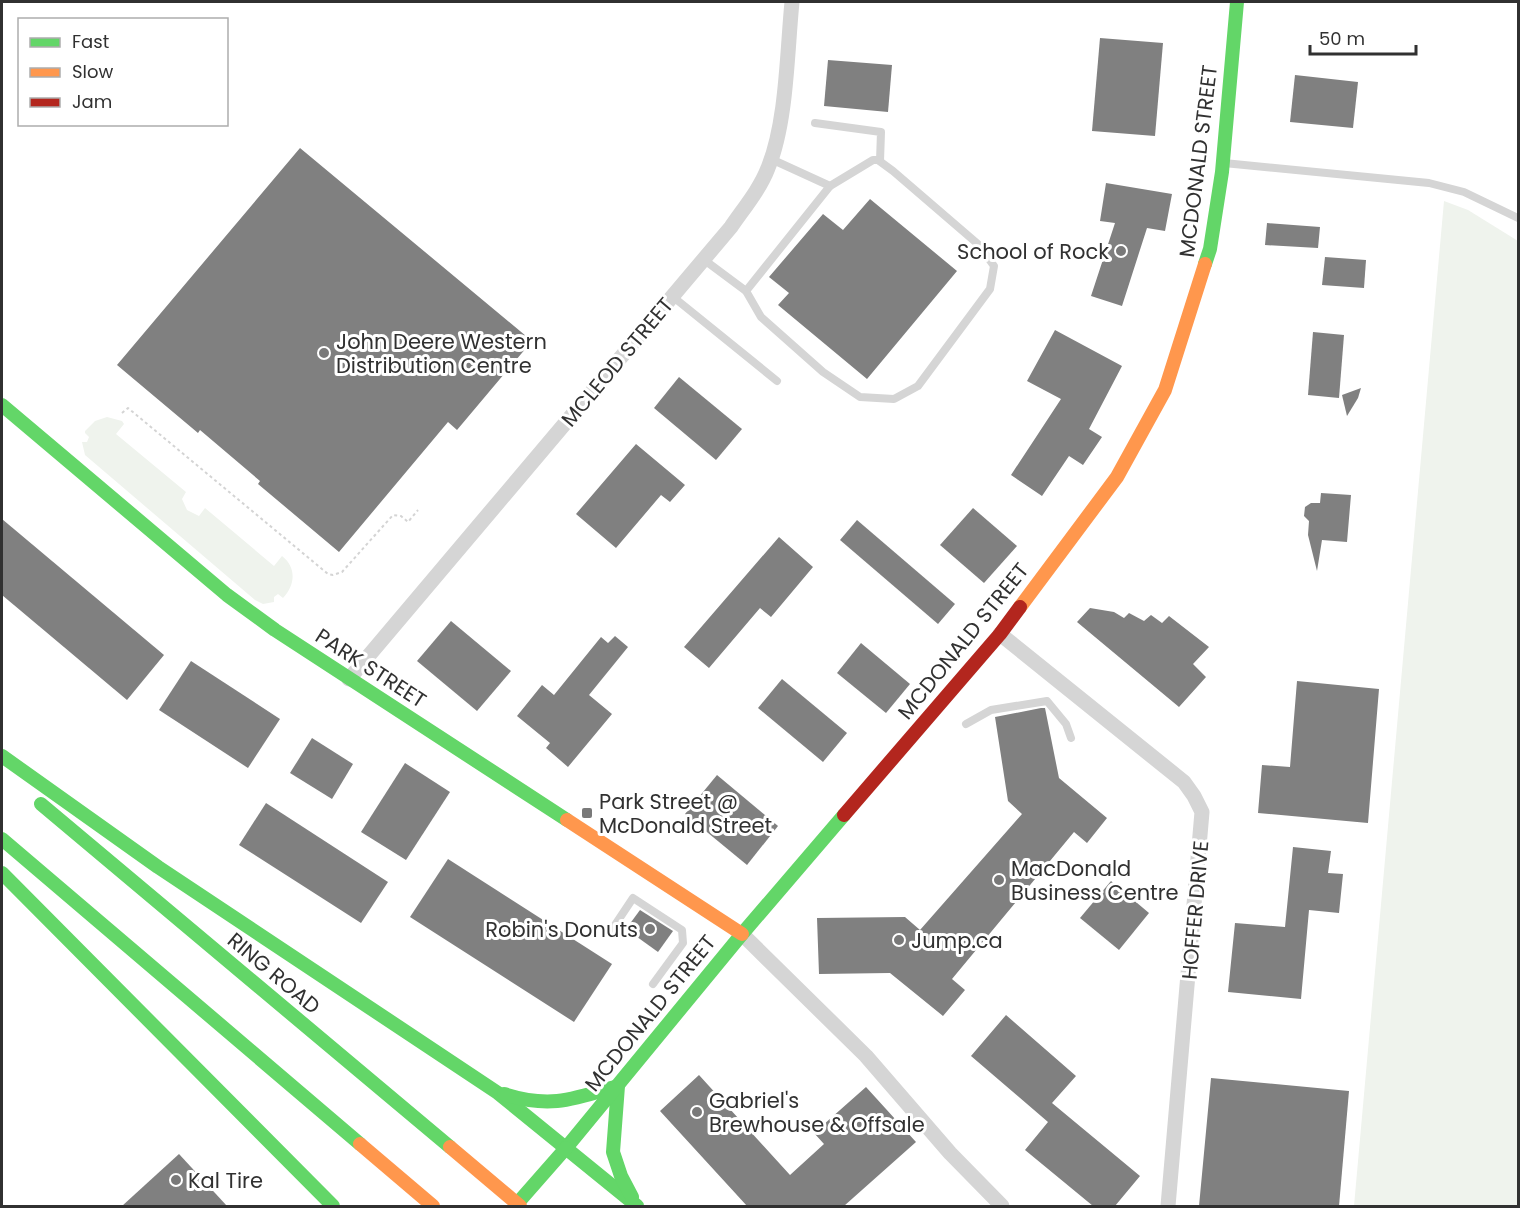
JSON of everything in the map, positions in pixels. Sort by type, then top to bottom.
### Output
[{"type":"main road","name":"MCDONALD STREET","points":[[515,1206],[618,1086],[742,934],[1000,634],[1117,477],[1165,390],[1210,249],[1222,163],[1237,2]]},
{"type":"main road","name":"PARK STREET","points":[[2,405],[227,595],[349,679],[742,934]]},
{"type":"main road","points":[[2,756],[158,867],[498,1093],[637,1206]]},
{"type":"main road","name":"RING ROAD","points":[[2,770],[520,1206]]},
{"type":"main road","points":[[2,839],[433,1206]]},
{"type":"main road","points":[[2,873],[333,1206]]},
{"type":"main road","points":[[498,1093],[532,1101],[555,1101],[579,1098],[618,1086],[613,1152],[621,1176],[637,1206]]},
{"type":"street","name":"MCLEOD STREET","points":[[349,679],[731,227],[752,197],[768,168],[780,126],[792,2]]},
{"type":"street","name":"HOFFER DRIVE","points":[[1000,634],[1184,782],[1202,812],[1168,1206]]},
{"type":"street","points":[[742,934],[866,1056],[950,1153],[1002,1206]]},
{"type":"lane","points":[[815,123],[881,132],[880,161]]},
{"type":"lane","points":[[771,159],[830,186]]},
{"type":"lane","points":[[704,259],[746,291],[761,317],[823,372],[860,397],[894,399],[918,386],[990,289],[994,266],[979,245],[893,171],[880,161],[873,160],[830,186],[746,291]]},
{"type":"lane","points":[[1222,163],[1429,183],[1464,192],[1518,218]]},
{"type":"lane","points":[[672,296],[777,381]]},
{"type":"lane","points":[[966,724],[991,710],[1047,701],[1066,724],[1071,738]]},
{"type":"lane","points":[[609,934],[633,898],[682,930],[683,943],[653,984]]},
{"type":"path","points":[[122,413],[128,408],[328,574],[342,572],[388,519],[397,515],[408,522],[418,510]]},
{"type":"path","points":[[293,556],[298,550]]},
{"type":"shaded area","points":[[1444,201],[1468,210],[1518,241],[1518,1206],[1354,1206]]},
{"type":"shaded area","points":[[107,417],[122,421],[124,424],[116,434],[186,492],[182,499],[187,510],[199,516],[205,508],[274,566],[282,556],[287,561],[293,577],[290,588],[283,598],[278,594],[274,597],[274,602],[263,604],[255,600],[85,455],[82,442],[87,442],[89,437],[85,431],[95,421]]},
{"type":"building","points":[[1100,38],[1163,43],[1155,136],[1092,131]]},
{"type":"building","points":[[828,60],[892,65],[888,112],[824,106]]},
{"type":"building","points":[[1295,75],[1358,82],[1353,128],[1290,122]]},
{"type":"building","name":"John Deere Western Distribution Centre","points":[[300,148],[532,341],[457,430],[448,422],[339,552],[258,484],[260,481],[200,430],[198,433],[117,365]]},
{"type":"building","points":[[1106,183],[1172,194],[1165,231],[1147,228],[1122,306],[1091,296],[1115,223],[1100,221]]},
{"type":"building","points":[[870,199],[957,271],[867,379],[778,305],[789,293],[769,277],[823,214],[843,230]]},
{"type":"building","points":[[1267,223],[1320,227],[1318,248],[1265,245]]},
{"type":"building","points":[[1325,257],[1366,260],[1364,288],[1322,285]]},
{"type":"building","points":[[1055,330],[1122,366],[1089,429],[1102,437],[1083,465],[1069,456],[1042,496],[1011,475],[1061,399],[1027,381]]},
{"type":"building","points":[[1313,332],[1344,335],[1339,398],[1308,395]]},
{"type":"building","points":[[679,377],[742,429],[716,460],[654,408]]},
{"type":"building","points":[[1361,388],[1358,398],[1347,416],[1342,395]]},
{"type":"building","points":[[636,444],[685,485],[670,502],[661,495],[616,548],[576,514]]},
{"type":"building","points":[[1321,493],[1351,495],[1347,542],[1322,540],[1317,571],[1308,535],[1309,521],[1304,516],[1305,507],[1311,503],[1320,503]]},
{"type":"building","points":[[973,508],[1017,546],[984,583],[940,545]]},
{"type":"building","points":[[2,519],[164,655],[127,700],[2,595]]},
{"type":"building","points":[[857,520],[955,604],[938,624],[840,540]]},
{"type":"building","points":[[779,537],[813,567],[771,617],[760,608],[709,668],[684,647]]},
{"type":"building","points":[[1090,608],[1114,612],[1124,618],[1129,613],[1144,621],[1151,615],[1162,623],[1169,616],[1209,647],[1193,664],[1206,677],[1179,707],[1077,622]]},
{"type":"building","points":[[451,621],[511,671],[477,711],[417,661]]},
{"type":"building","points":[[615,636],[628,647],[589,695],[612,714],[568,767],[546,748],[550,743],[517,716],[542,685],[554,695],[601,637],[608,643]]},
{"type":"building","points":[[861,643],[910,684],[886,713],[837,673]]},
{"type":"building","points":[[191,661],[280,719],[248,768],[159,710]]},
{"type":"building","points":[[782,679],[847,733],[823,762],[758,708]]},
{"type":"building","points":[[1297,681],[1379,689],[1368,823],[1258,813],[1262,765],[1290,767]]},
{"type":"building","name":"MacDonald Business Centre","points":[[1045,708],[1059,778],[1107,818],[1087,843],[1074,832],[952,979],[965,990],[943,1016],[890,973],[819,974],[817,918],[905,917],[920,930],[1022,814],[1008,801],[995,717]]},
{"type":"building","points":[[312,738],[353,764],[332,799],[290,773]]},
{"type":"building","points":[[405,763],[450,792],[406,860],[361,832]]},
{"type":"building","points":[[717,775],[778,826],[747,865],[685,814]]},
{"type":"building","points":[[266,803],[388,882],[361,923],[239,845]]},
{"type":"building","points":[[1293,847],[1331,851],[1328,873],[1343,874],[1339,913],[1309,910],[1301,999],[1228,992],[1235,923],[1285,927]]},
{"type":"building","points":[[448,859],[612,964],[574,1022],[410,917]]},
{"type":"building","points":[[1111,881],[1149,913],[1119,950],[1080,918]]},
{"type":"building","name":"Robin's Donuts","points":[[640,910],[673,931],[658,952],[626,929]]},
{"type":"building","points":[[1006,1015],[1076,1076],[1052,1103],[1140,1176],[1115,1206],[1093,1206],[1025,1150],[1048,1122],[971,1056]]},
{"type":"building","points":[[699,1075],[790,1175],[824,1144],[814,1133],[866,1087],[916,1142],[844,1206],[747,1206],[660,1111]]},
{"type":"building","points":[[1211,1078],[1349,1091],[1339,1206],[1199,1206]]},
{"type":"building","name":"Kal Tire","points":[[179,1154],[227,1206],[122,1206]]},
{"type":"traffic: fast","points":[[1205,264],[1210,249],[1222,172],[1237,2]]},
{"type":"traffic: fast","points":[[2,405],[227,595],[275,630],[567,820]]},
{"type":"traffic: fast","points":[[2,756],[158,867],[498,1093],[637,1206]]},
{"type":"traffic: fast","points":[[41,804],[450,1147]]},
{"type":"traffic: fast","points":[[566,1148],[742,934],[844,815]]},
{"type":"traffic: fast","points":[[2,839],[360,1144]]},
{"type":"traffic: fast","points":[[2,873],[333,1206]]},
{"type":"traffic: fast","points":[[504,1094],[535,1101],[549,1101],[575,1098],[618,1086],[613,1152],[621,1176],[632,1197]]},
{"type":"traffic: fast","points":[[515,1206],[566,1148]]},
{"type":"traffic: slow","points":[[1020,607],[1117,477],[1165,390],[1205,264]]},
{"type":"traffic: slow","points":[[567,820],[742,934]]},
{"type":"traffic: slow","points":[[360,1144],[433,1206]]},
{"type":"traffic: slow","points":[[450,1147],[520,1206]]},
{"type":"traffic: jam","points":[[844,815],[1000,634],[1020,607]]},
{"type":"place","name":"School of Rock","points":[[1121,251]]},
{"type":"place","name":"John Deere Western Distribution Centre","points":[[324,353]]},
{"type":"place","name":"Park Street @ McDonald Street","points":[[587,813]]},
{"type":"place","name":"MacDonald Business Centre","points":[[999,880]]},
{"type":"place","name":"Robin's Donuts","points":[[650,929]]},
{"type":"place","name":"Jump.ca","points":[[899,940]]},
{"type":"place","name":"Gabriel's Brewhouse & Offsale","points":[[697,1112]]},
{"type":"place","name":"Kal Tire","points":[[176,1180]]}]
